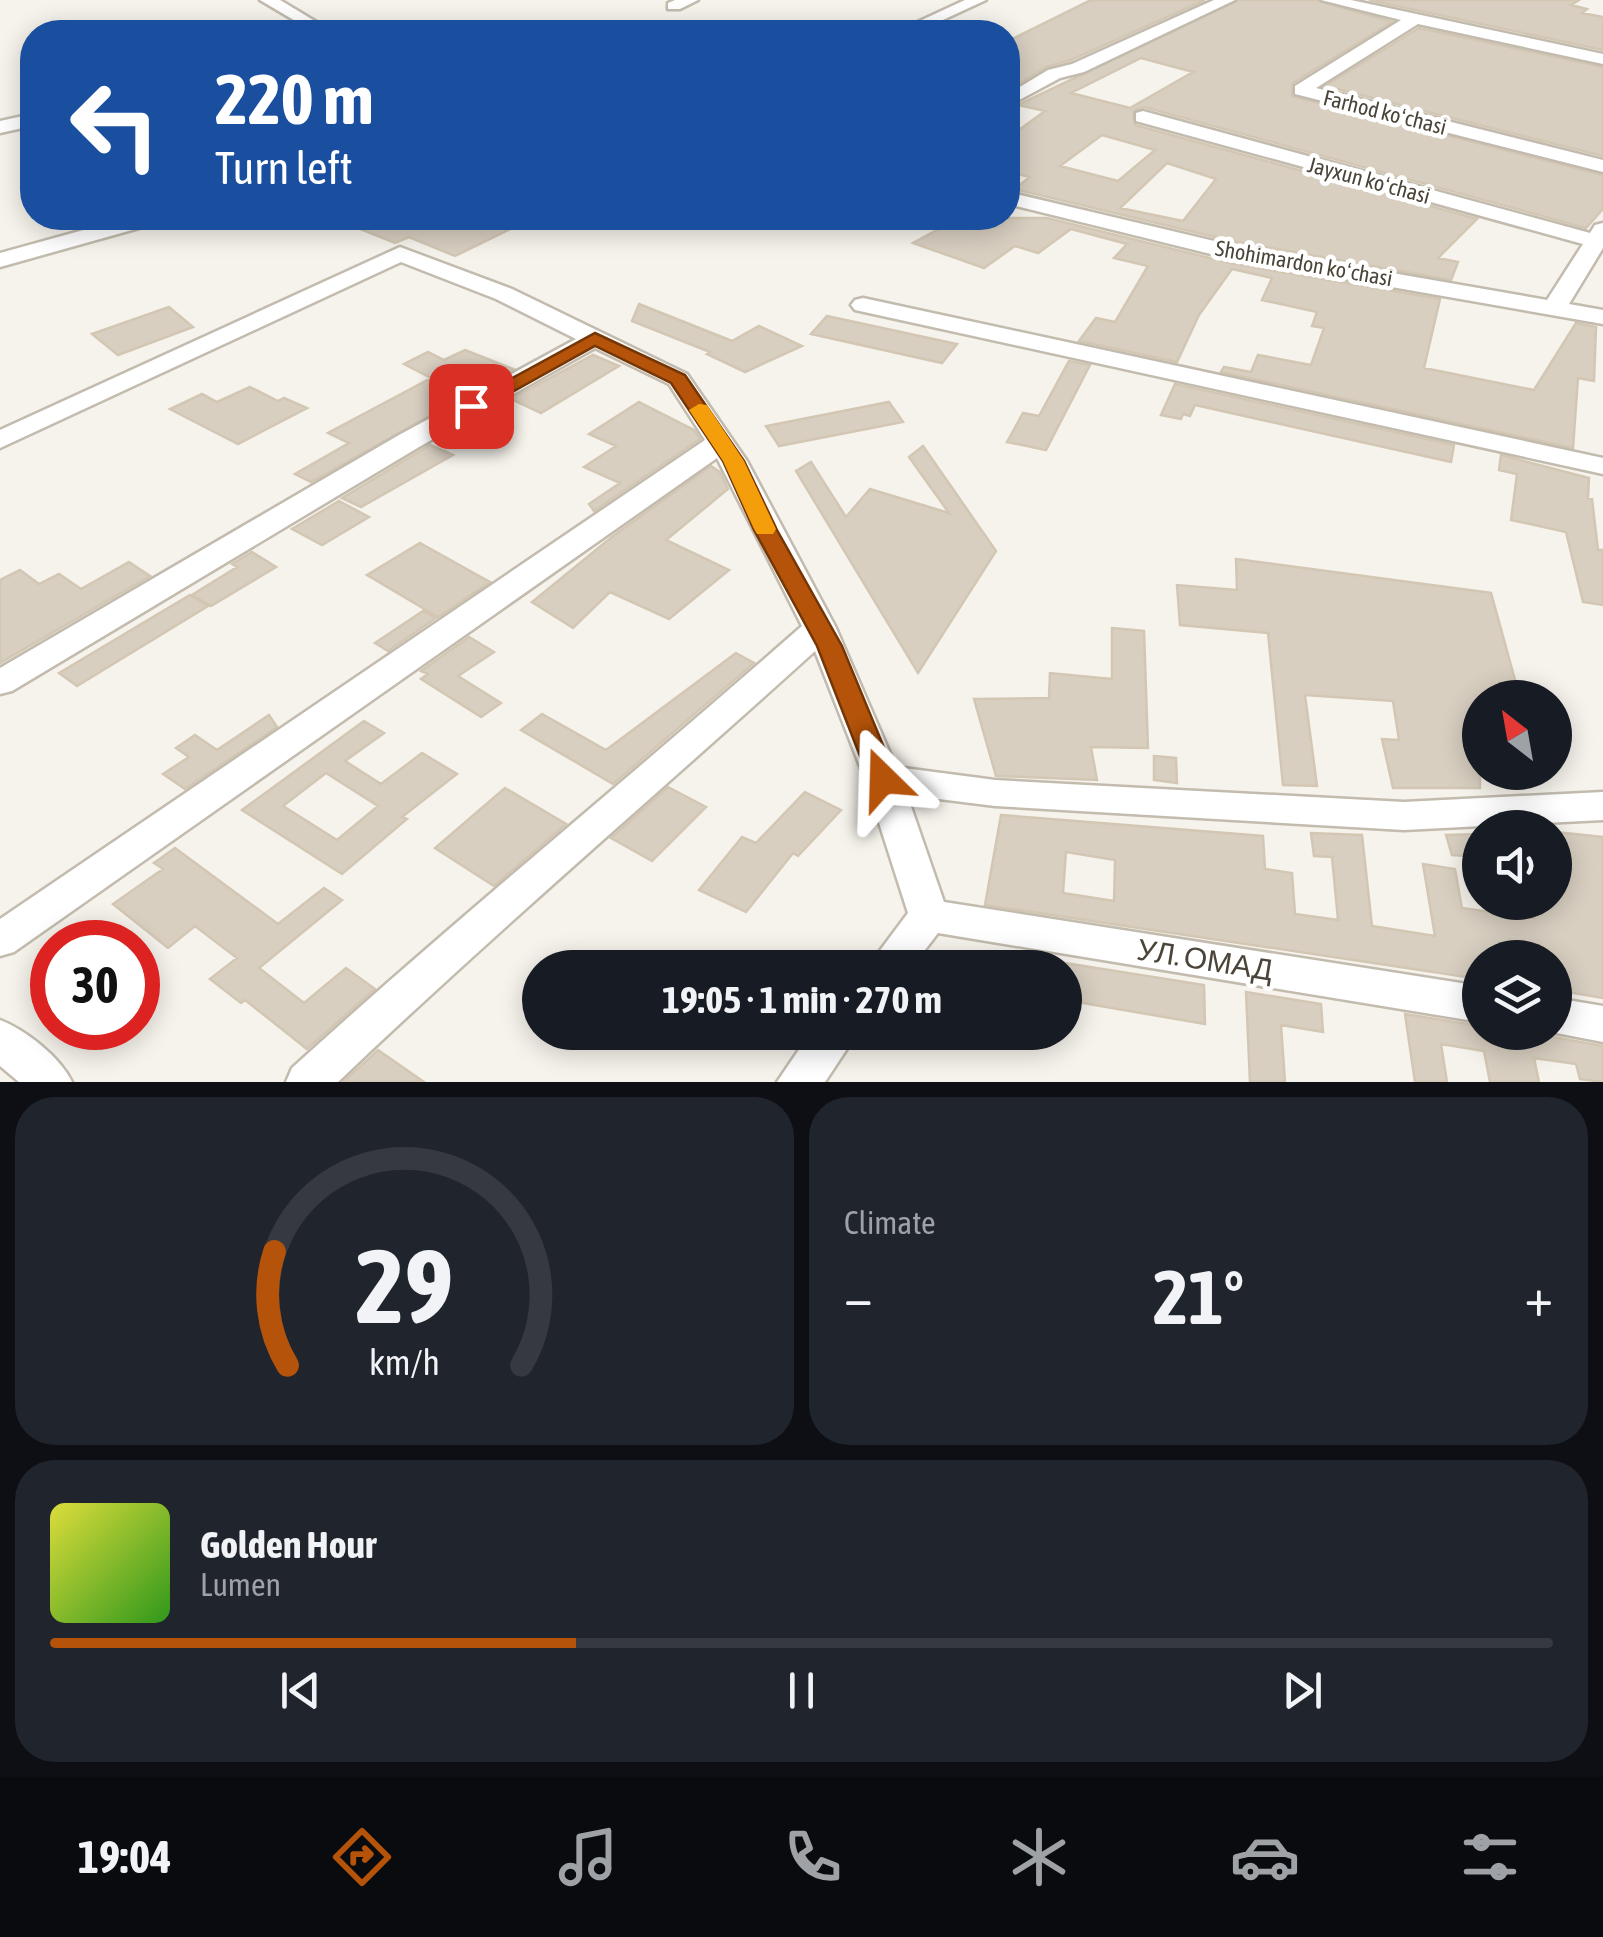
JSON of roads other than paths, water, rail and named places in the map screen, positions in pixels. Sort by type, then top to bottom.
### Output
[{"type":"street","points":[[268,0],[304,20]]},
{"type":"street","points":[[932,20],[978,0]]},
{"type":"street","points":[[1020,94],[1054,74],[1078,68],[1228,0]]},
{"type":"street","points":[[1329,0],[1603,59]]},
{"type":"street","points":[[1384,11],[1404,0]]},
{"type":"street","name":"Farhod koʻchasi","points":[[1416,18],[1301,90],[1603,166]]},
{"type":"street","name":"Jayxun koʻchasi","points":[[1143,118],[1600,235],[1554,308]]},
{"type":"street","name":"Shohimardon koʻchasi","points":[[1020,201],[1231,252],[1603,317]]},
{"type":"street","points":[[0,260],[106,230]]},
{"type":"street","points":[[0,440],[400,254],[504,294],[678,379],[721,442],[820,628],[883,779],[929,916],[902,950]]},
{"type":"street","points":[[862,305],[1603,466]]},
{"type":"street","points":[[0,683],[409,441],[595,338]]},
{"type":"street","points":[[0,940],[721,442]]},
{"type":"street","points":[[308,1082],[462,938],[639,790],[820,628]]},
{"type":"street","points":[[883,779],[995,792],[1404,816],[1603,806]]},
{"type":"street","name":"УЛ. ОМАД","points":[[929,916],[1462,1001]]},
{"type":"street","points":[[1572,1019],[1603,1024]]},
{"type":"street","points":[[0,1040],[50,1082]]},
{"type":"street","points":[[798,1082],[822,1050]]}]
